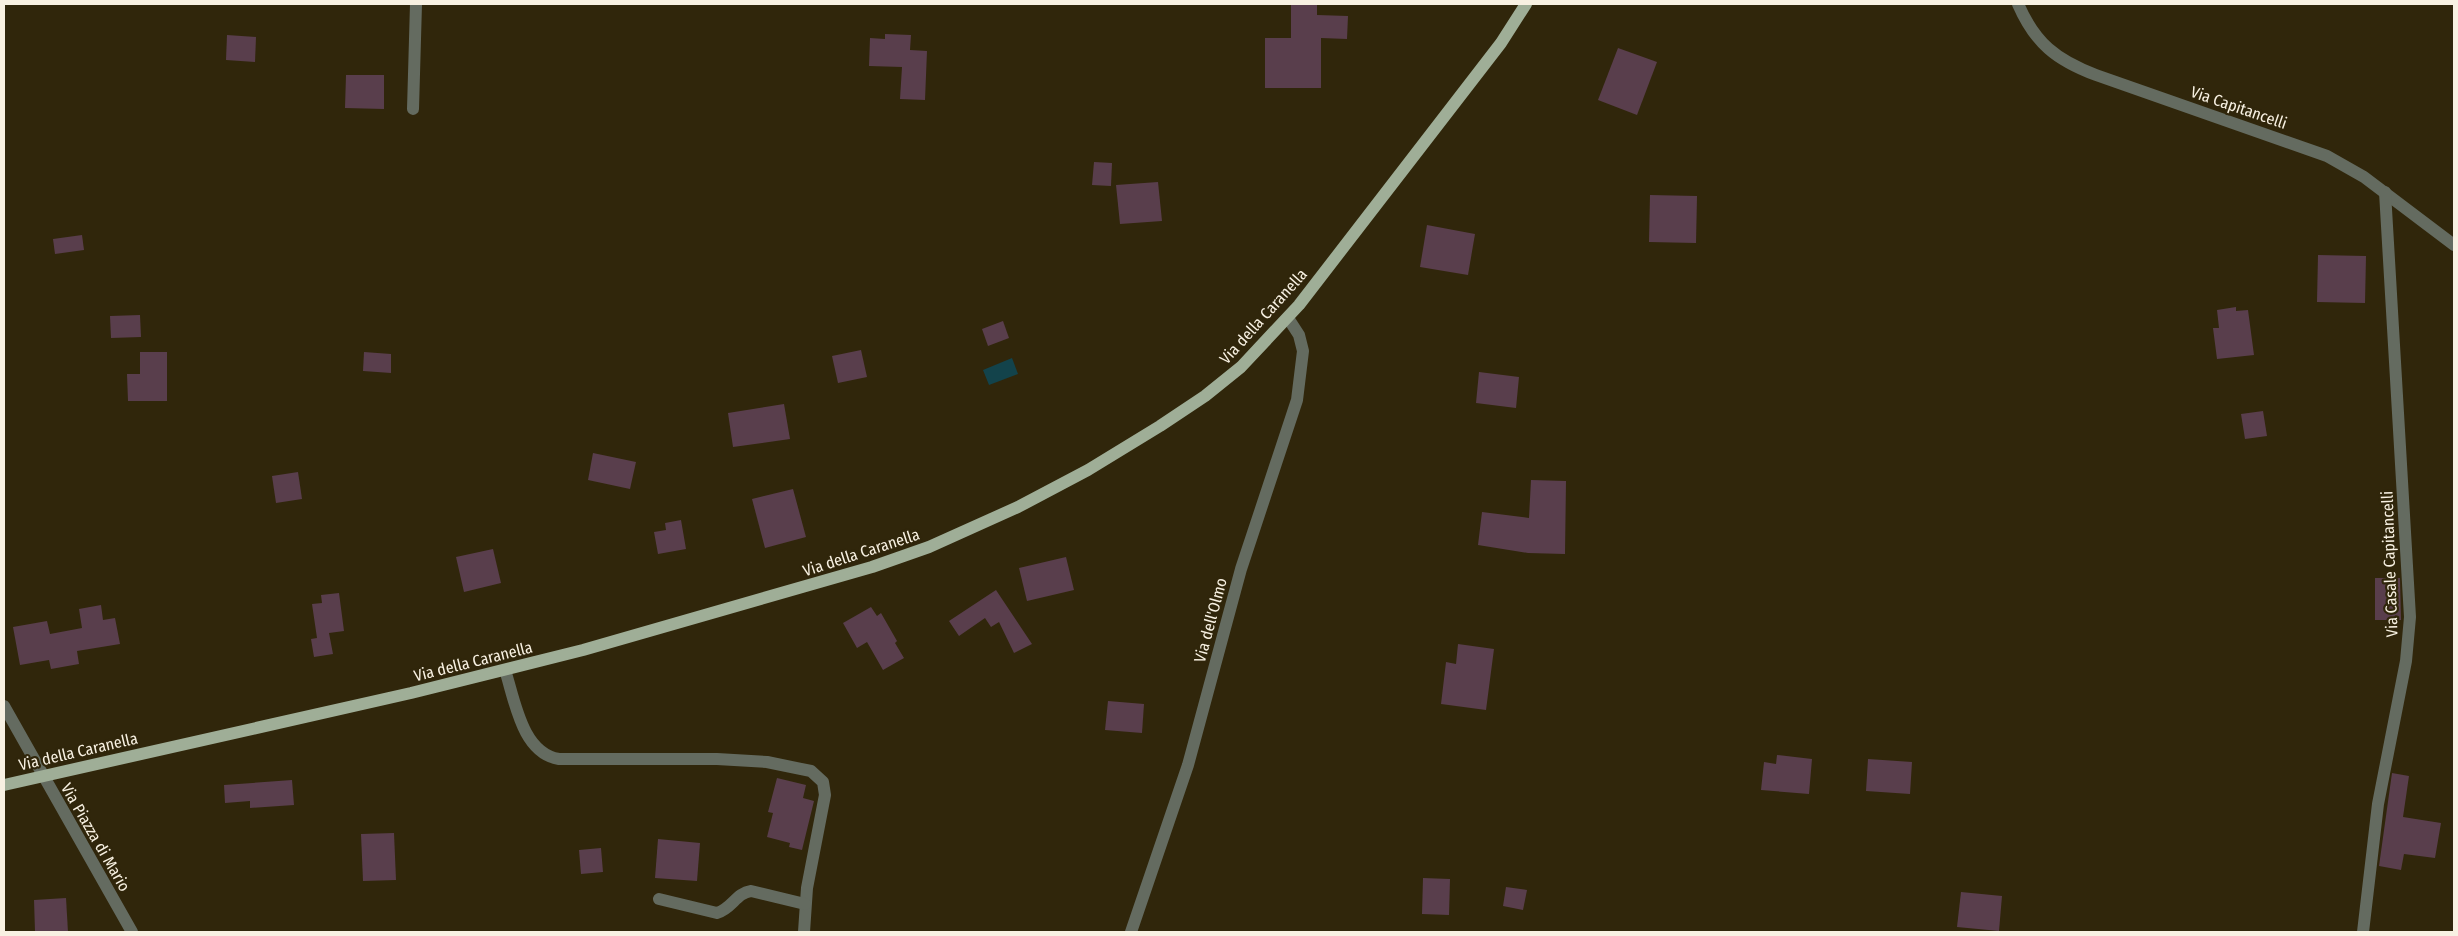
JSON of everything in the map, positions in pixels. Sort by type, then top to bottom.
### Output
[{"type":"main road","name":"Via della Caranella","points":[[4,785],[505,670],[865,569],[929,547],[981,525],[1088,470],[1194,404],[1234,374],[1288,318],[1501,43],[1526,4]]},
{"type":"street","points":[[413,109],[416,4]]},
{"type":"street","name":"Via Capitancelli","points":[[2018,4],[2029,28],[2039,41],[2071,64],[2096,75],[2315,150],[2352,169],[2454,245]]},
{"type":"street","name":"Via Casale Capitancelli","points":[[2363,932],[2378,804],[2406,661],[2410,617],[2385,192]]},
{"type":"street","name":"Via dell'Olmo","points":[[1131,932],[1185,774],[1241,569],[1297,400],[1304,351],[1299,335],[1288,318]]},
{"type":"street","points":[[505,670],[527,735],[535,746],[548,757],[559,759],[760,761],[806,770],[816,774],[823,782],[825,796],[805,904],[804,932]]},
{"type":"street","name":"Via Piazza di Mario","points":[[4,706],[41,776],[132,932]]},
{"type":"street","points":[[659,900],[718,913],[725,910],[742,894],[751,891],[805,904]]},
{"type":"water","points":[[1012,358],[1018,374],[989,385],[983,370]]},
{"type":"building","points":[[1291,4],[1317,4],[1317,15],[1348,16],[1347,39],[1321,38],[1321,88],[1265,88],[1265,38],[1291,38]]},
{"type":"building","points":[[885,34],[911,35],[910,50],[927,51],[925,100],[900,99],[902,67],[869,66],[870,38],[885,39]]},
{"type":"building","points":[[227,35],[256,37],[255,62],[226,60]]},
{"type":"building","points":[[1618,48],[1657,62],[1637,115],[1598,100]]},
{"type":"building","points":[[346,75],[384,75],[384,109],[345,108]]},
{"type":"building","points":[[1094,162],[1112,163],[1111,186],[1092,185]]},
{"type":"building","points":[[1158,182],[1162,221],[1120,224],[1116,185]]},
{"type":"building","points":[[1650,195],[1697,196],[1696,243],[1649,242]]},
{"type":"building","points":[[1427,225],[1475,234],[1468,275],[1420,267]]},
{"type":"building","points":[[82,235],[84,250],[55,254],[53,239]]},
{"type":"building","points":[[2318,255],[2366,256],[2365,303],[2317,302]]},
{"type":"building","points":[[2236,307],[2236,311],[2248,310],[2254,355],[2217,359],[2213,328],[2219,328],[2217,310]]},
{"type":"building","points":[[140,315],[141,337],[111,338],[110,316]]},
{"type":"building","points":[[1003,321],[1009,338],[988,346],[982,329]]},
{"type":"building","points":[[861,350],[867,377],[838,383],[832,356]]},
{"type":"building","points":[[140,352],[167,352],[167,401],[128,401],[127,374],[140,374]]},
{"type":"building","points":[[364,352],[391,354],[391,373],[363,371]]},
{"type":"building","points":[[1479,372],[1519,377],[1516,408],[1476,403]]},
{"type":"building","points":[[784,404],[790,439],[733,447],[728,413]]},
{"type":"building","points":[[2263,411],[2267,436],[2245,439],[2241,414]]},
{"type":"building","points":[[593,453],[636,462],[630,489],[588,480]]},
{"type":"building","points":[[298,472],[302,499],[276,503],[272,476]]},
{"type":"building","points":[[1531,480],[1566,481],[1565,554],[1528,553],[1478,545],[1482,512],[1529,518]]},
{"type":"building","points":[[793,489],[806,537],[765,548],[752,499]]},
{"type":"building","points":[[681,520],[686,549],[658,554],[654,532],[666,530],[665,523]]},
{"type":"building","points":[[493,549],[501,583],[464,592],[456,557]]},
{"type":"building","points":[[1066,557],[1074,590],[1027,601],[1019,568]]},
{"type":"building","points":[[2375,578],[2400,578],[2401,620],[2375,620]]},
{"type":"building","points":[[996,590],[1032,644],[1014,653],[999,622],[991,627],[985,618],[959,636],[949,621]]},
{"type":"building","points":[[339,593],[344,631],[329,633],[333,654],[314,657],[311,639],[317,638],[312,604],[322,603],[321,595]]},
{"type":"building","points":[[101,605],[103,620],[115,618],[120,644],[77,651],[79,664],[51,669],[49,660],[20,665],[13,627],[47,621],[50,634],[82,628],[79,609]]},
{"type":"building","points":[[871,607],[877,616],[881,613],[897,641],[895,643],[904,658],[883,670],[867,642],[857,648],[843,623]]},
{"type":"building","points":[[1458,644],[1494,649],[1486,710],[1441,704],[1446,662],[1456,664]]},
{"type":"building","points":[[1108,701],[1144,704],[1142,733],[1105,730]]},
{"type":"building","points":[[1777,755],[1812,759],[1809,794],[1761,790],[1764,762],[1776,764]]},
{"type":"building","points":[[1868,759],[1912,762],[1910,794],[1866,791]]},
{"type":"building","points":[[2392,773],[2409,776],[2403,817],[2441,823],[2435,858],[2404,854],[2401,870],[2379,866]]},
{"type":"building","points":[[777,778],[806,785],[803,798],[814,801],[802,850],[789,847],[790,843],[767,837],[773,813],[768,812]]},
{"type":"building","points":[[292,780],[294,805],[250,808],[250,801],[225,803],[224,785]]},
{"type":"building","points":[[394,833],[396,880],[363,881],[361,834]]},
{"type":"building","points":[[658,839],[700,843],[697,881],[655,878]]},
{"type":"building","points":[[601,848],[603,872],[581,874],[579,850]]},
{"type":"building","points":[[1423,878],[1450,879],[1449,915],[1422,914]]},
{"type":"building","points":[[1506,887],[1527,890],[1523,910],[1503,906]]},
{"type":"building","points":[[1961,892],[2002,896],[1999,931],[1957,927]]},
{"type":"building","points":[[66,898],[68,932],[35,932],[34,900]]}]
